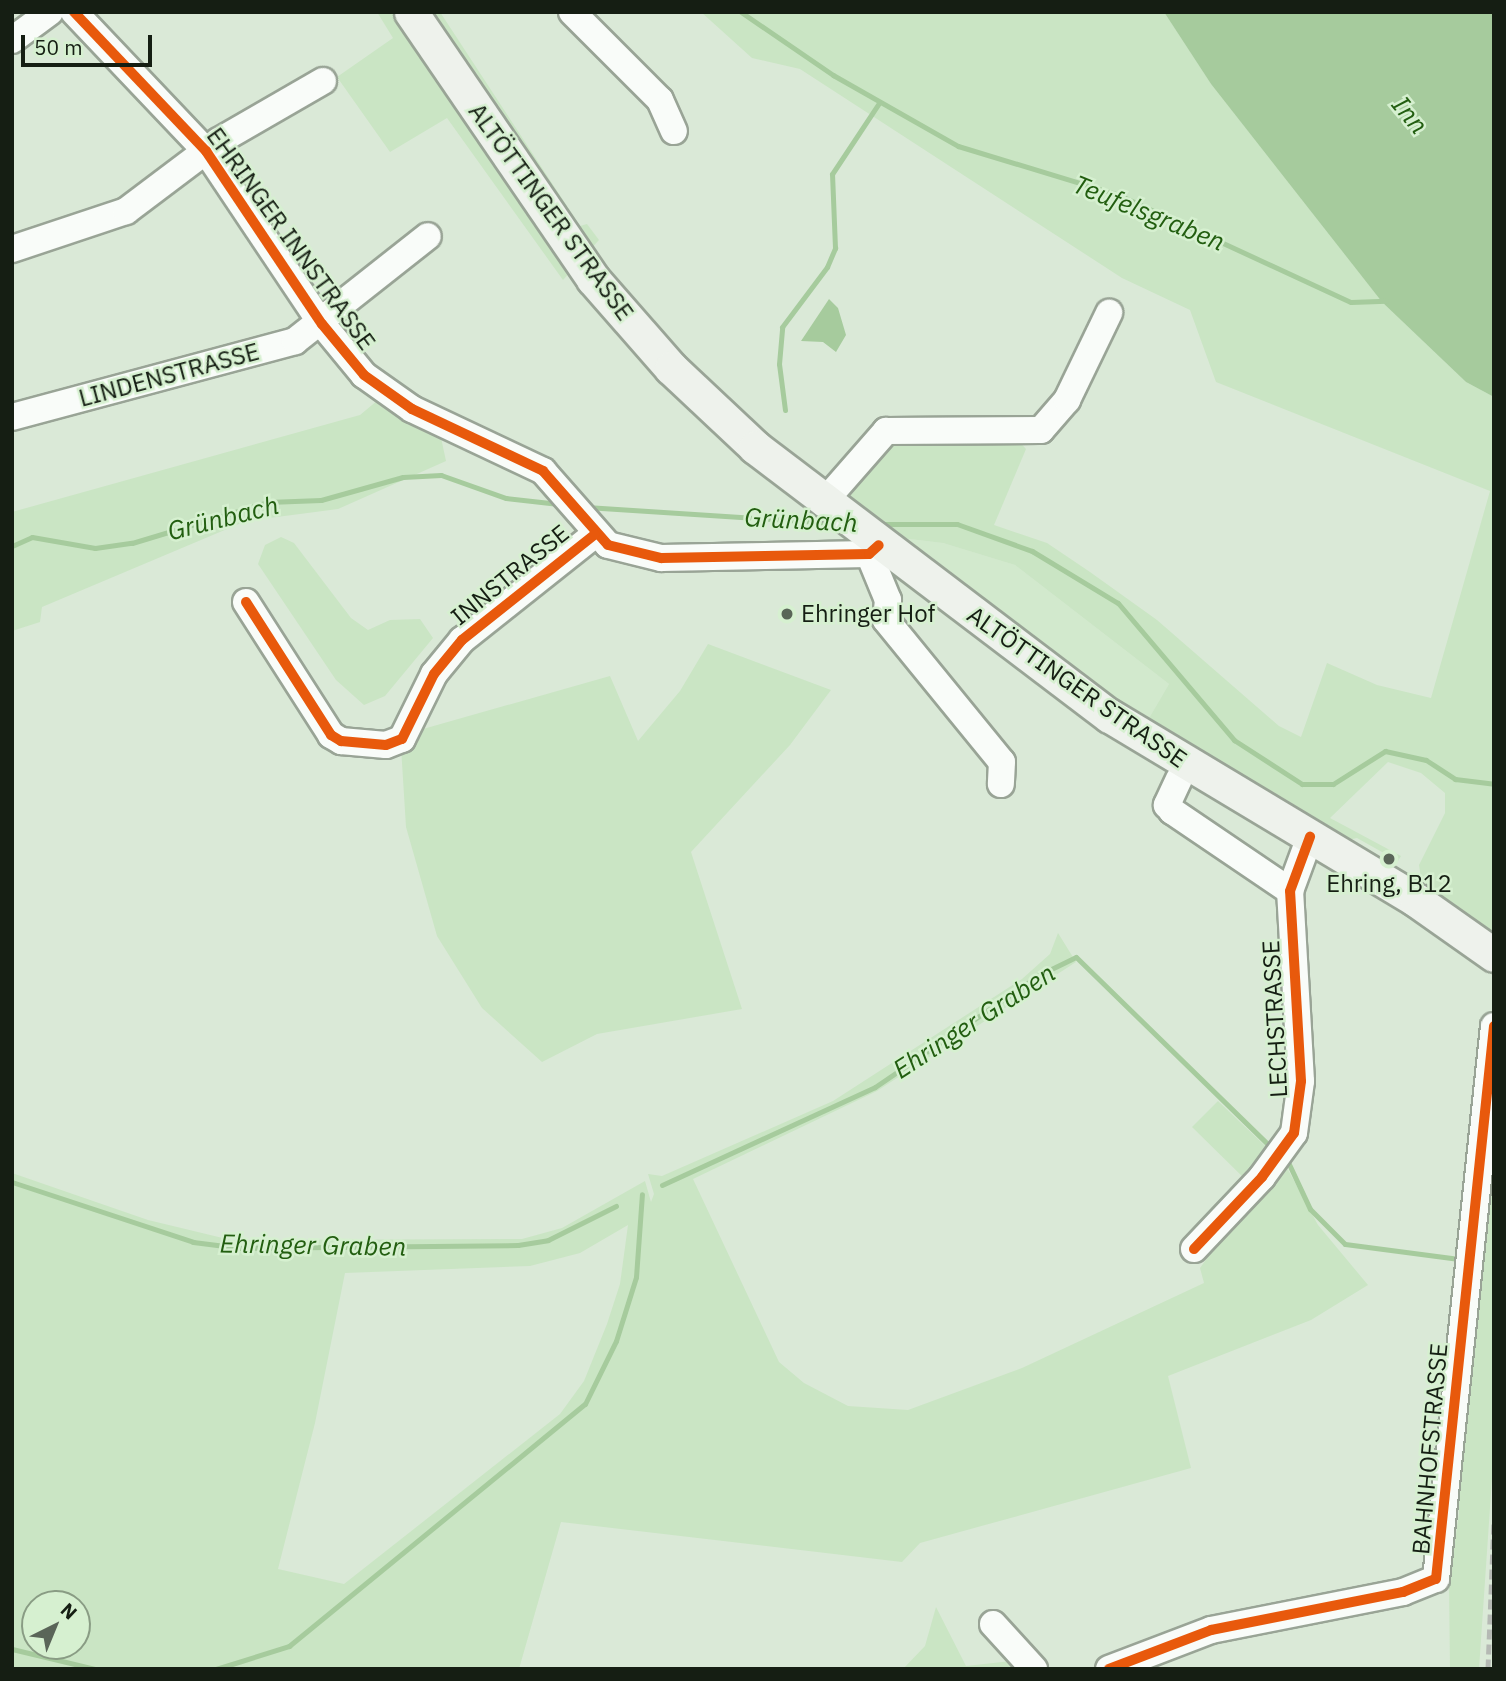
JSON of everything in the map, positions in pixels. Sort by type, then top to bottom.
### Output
[{"type":"main road","name":"ALTÖTTINGER STRASSE","points":[[411,12],[593,279],[715,412],[872,546],[1110,716],[1310,837],[1494,955]]},
{"type":"street","points":[[12,40],[50,12]]},
{"type":"street","name":"EHRINGER INNSTRASSE","points":[[74,12],[206,151],[322,324],[380,388],[536,466],[560,488],[587,526],[621,552],[661,558],[872,546]]},
{"type":"street","points":[[572,12],[660,100],[674,131]]},
{"type":"street","points":[[12,249],[126,211],[206,151],[323,81]]},
{"type":"street","name":"LINDENSTRASSE","points":[[12,417],[295,341],[322,324],[428,236]]},
{"type":"street","points":[[828,507],[886,431],[1041,430],[1067,400],[1109,313]]},
{"type":"street","name":"INNSTRASSE","points":[[246,602],[331,734],[341,741],[386,745],[402,739],[434,674],[462,640],[587,526]]},
{"type":"street","points":[[872,546],[888,600],[886,620],[1002,762],[1001,784]]},
{"type":"street","points":[[1179,779],[1167,805],[1172,811],[1290,891]]},
{"type":"street","name":"LECHSTRASSE","points":[[1194,1249],[1262,1177],[1294,1133],[1301,1081],[1290,891],[1310,837]]},
{"type":"street","name":"BAHNHOFSTRASSE","points":[[1109,1669],[1200,1634],[1404,1592],[1439,1574],[1494,1026]]},
{"type":"street","points":[[993,1624],[1034,1669]]},
{"type":"shaded area","points":[[377,12],[399,12],[572,270],[563,280],[447,118],[390,152],[337,77],[393,38]]},
{"type":"shaded area","points":[[423,12],[440,12],[580,226],[587,224],[599,240],[587,253]]},
{"type":"shaded area","points":[[701,12],[1164,12],[1211,84],[1382,302],[1466,382],[1494,397],[1494,939],[1422,885],[1419,865],[1445,813],[1445,793],[1421,773],[1388,762],[1330,818],[1401,856],[1398,861],[1357,838],[1343,841],[1145,725],[1169,684],[1015,565],[943,543],[884,536],[841,501],[881,444],[1016,438],[1026,449],[994,525],[1047,543],[1090,572],[1157,620],[1279,726],[1301,737],[1327,663],[1377,685],[1431,698],[1490,491],[1216,382],[1190,310],[1122,278],[800,69],[752,58]]},
{"type":"shaded area","points":[[378,400],[440,433],[446,461],[338,509],[246,521],[42,607],[40,622],[12,631],[12,512],[360,415]]},
{"type":"shaded area","points":[[884,536],[943,543],[1015,565],[1169,684],[1145,725]]},
{"type":"shaded area","points":[[281,537],[294,543],[351,618],[368,630],[390,620],[420,619],[433,638],[385,696],[364,705],[336,680],[258,564],[265,545]]},
{"type":"shaded area","points":[[708,644],[831,690],[790,745],[691,852],[742,1009],[597,1034],[542,1062],[482,1008],[437,936],[406,827],[401,747],[409,733],[610,676],[638,741],[680,691]]},
{"type":"shaded area","points":[[1058,933],[1076,962],[877,1091],[693,1179],[779,1362],[804,1383],[848,1406],[908,1410],[1022,1368],[1204,1283],[1200,1268],[1210,1254],[1206,1245],[1249,1183],[1192,1127],[1218,1101],[1286,1166],[1318,1225],[1368,1285],[1311,1320],[1168,1376],[1191,1468],[920,1543],[902,1562],[561,1522],[519,1669],[12,1669],[12,1173],[148,1220],[231,1240],[522,1239],[562,1228],[645,1181],[651,1202],[654,1194],[648,1174],[662,1176],[833,1101],[1022,979],[1050,954]],"holes":[[[628,1225],[620,1284],[584,1381],[560,1414],[344,1584],[278,1569],[315,1423],[345,1273],[530,1266],[580,1253]]]},
{"type":"shaded area","points":[[1494,1066],[1494,1449],[1479,1669],[1450,1669],[1449,1584],[1459,1513],[1453,1478]]},
{"type":"shaded area","points":[[936,1607],[966,1666],[1020,1660],[1028,1669],[903,1669],[925,1646]]},
{"type":"water","name":"Inn","points":[[1164,12],[1494,12],[1494,397],[1466,382],[1382,302],[1211,84]]},
{"type":"water","points":[[829,299],[838,308],[846,335],[836,352],[823,342],[801,341]]},
{"type":"waterway","name":"Teufelsgraben","points":[[741,12],[833,75],[958,146],[1119,195],[1351,302],[1386,301]]},
{"type":"waterway","points":[[785,410],[779,364],[782,327],[827,267],[835,248],[832,174],[879,103]]},
{"type":"waterway","name":"Grünbach","points":[[12,546],[32,537],[95,548],[132,543],[268,502],[321,500],[403,477],[441,475],[506,498],[559,504]]},
{"type":"waterway","name":"Grünbach","points":[[586,507],[835,523]]},
{"type":"waterway","name":"Grünbach","points":[[880,524],[957,524],[1032,551],[1118,603],[1234,740],[1302,784],[1333,784],[1385,751],[1426,760],[1455,779],[1494,784]]},
{"type":"waterway","name":"Ehringer Graben","points":[[662,1185],[875,1087],[1039,975],[1076,957],[1272,1148]]},
{"type":"waterway","name":"Ehringer Graben","points":[[1288,1162],[1310,1209],[1345,1244],[1459,1259]]},
{"type":"waterway","name":"Ehringer Graben","points":[[12,1182],[193,1242],[241,1248],[518,1245],[548,1240],[616,1206]]},
{"type":"waterway","points":[[216,1669],[289,1646],[585,1404],[616,1341],[636,1277],[642,1194]]},
{"type":"waterway","points":[[12,1649],[95,1669]]},
{"type":"railway","points":[[1488,1669],[1494,1521]]},
{"type":"cycle path","points":[[74,12],[206,151],[322,324],[364,375],[412,409],[543,471],[608,545],[661,558],[869,554],[879,545]]},
{"type":"cycle path","points":[[246,602],[331,735],[341,741],[386,745],[402,739],[434,674],[462,640],[594,535]]},
{"type":"cycle path","points":[[1194,1249],[1262,1177],[1294,1133],[1301,1081],[1290,891],[1310,837]]},
{"type":"cycle path","points":[[1109,1669],[1211,1630],[1403,1592],[1436,1579],[1494,1026]]},
{"type":"place","name":"Ehringer Hof","points":[[787,614]]},
{"type":"place","name":"Ehring, B12","points":[[1389,859]]}]
